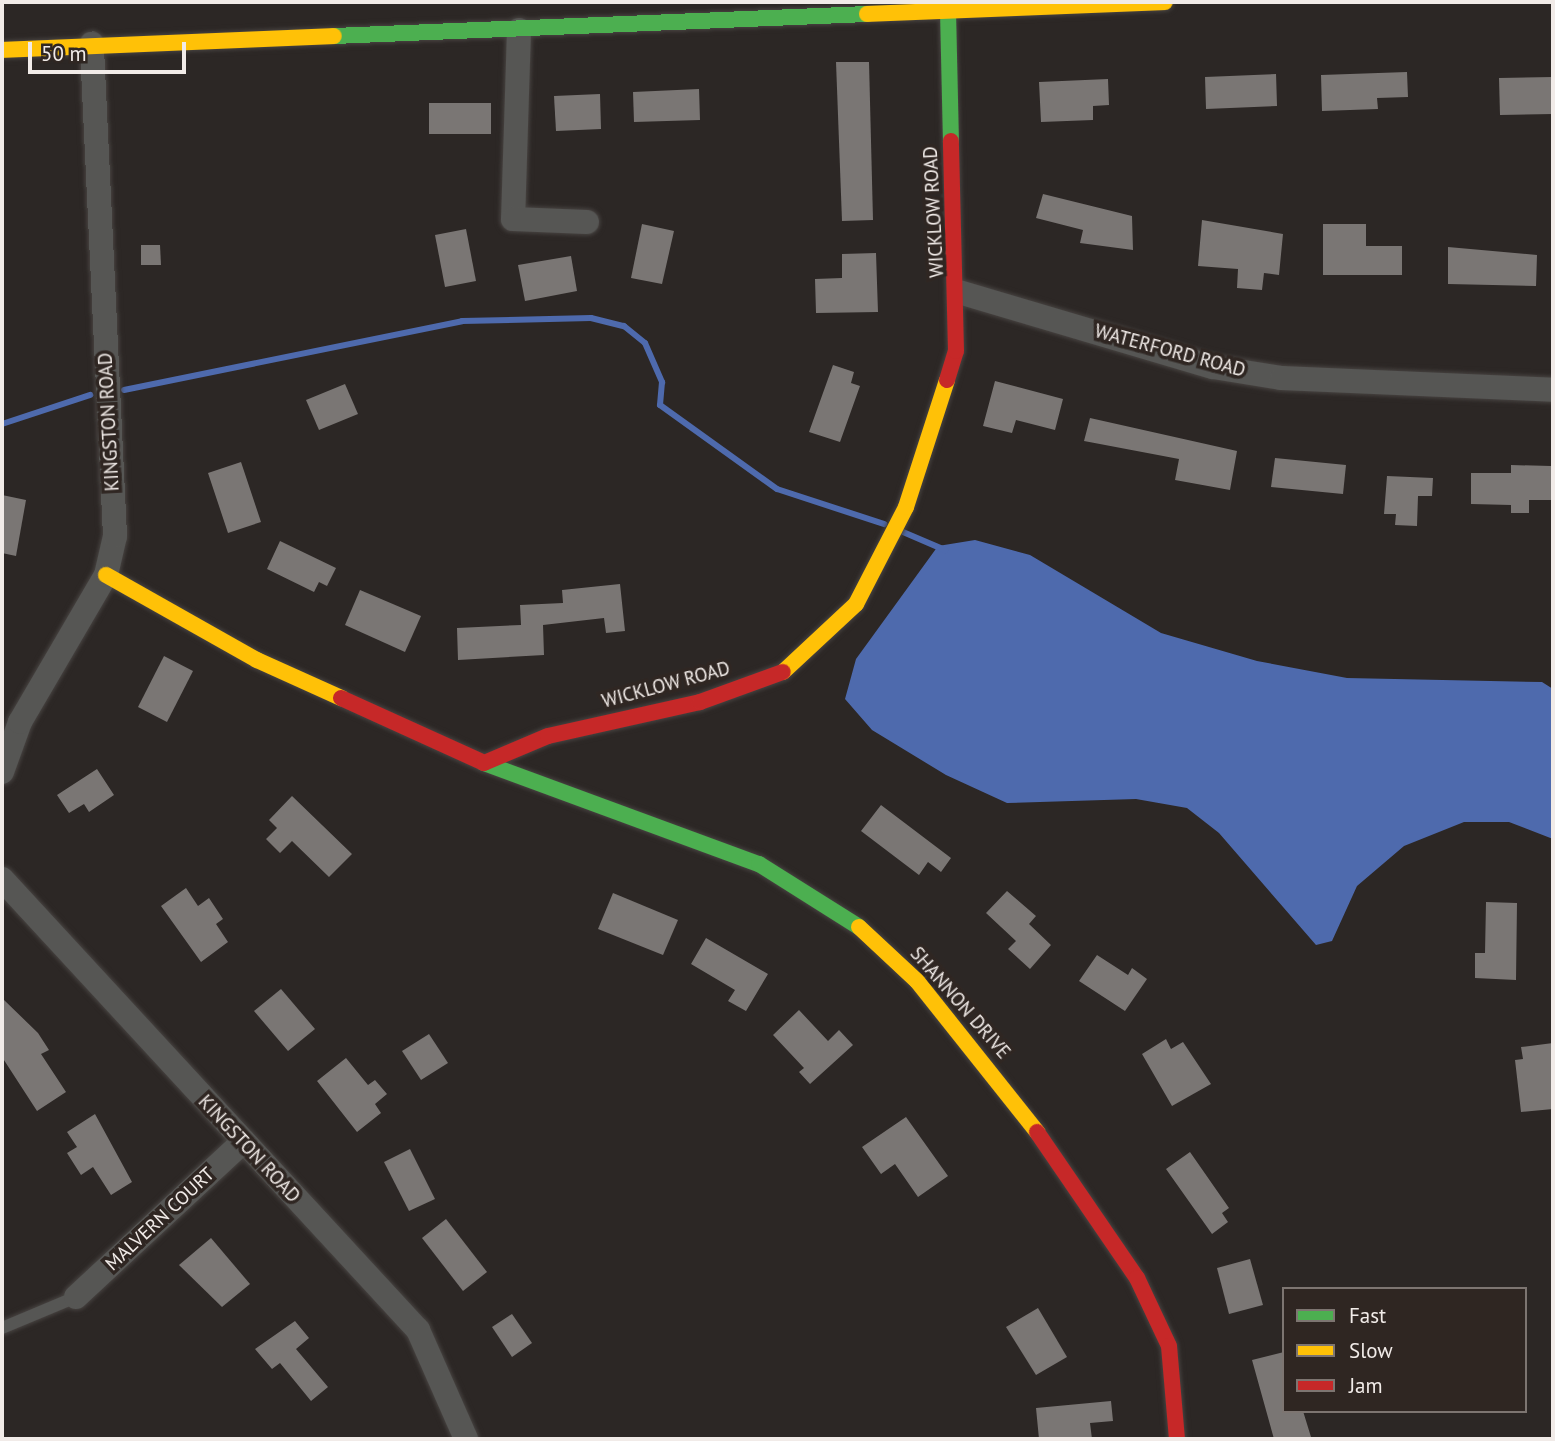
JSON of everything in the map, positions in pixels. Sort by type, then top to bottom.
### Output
[{"type":"street","points":[[2,50],[92,44],[519,30],[1088,3],[1165,2]]},
{"type":"street","name":"WICKLOW ROAD","points":[[484,763],[548,736],[700,702],[787,670],[856,604],[906,507],[956,351],[959,292],[948,11]]},
{"type":"street","points":[[519,30],[513,219],[587,222]]},
{"type":"street","name":"KINGSTON ROAD","points":[[2,772],[20,722],[106,575],[115,536],[92,44]]},
{"type":"street","name":"WATERFORD ROAD","points":[[959,292],[1213,367],[1282,378],[1553,390]]},
{"type":"street","points":[[106,575],[267,664],[484,763]]},
{"type":"street","name":"SHANNON DRIVE","points":[[484,763],[759,864],[844,913],[917,981],[1036,1130],[1137,1278],[1169,1346],[1177,1439]]},
{"type":"street","name":"KINGSTON ROAD","points":[[2,879],[418,1330],[466,1439]]},
{"type":"street","name":"MALVERN COURT","points":[[76,1297],[244,1141]]},
{"type":"lane","points":[[2,1328],[76,1297]]},
{"type":"water","points":[[975,540],[1030,555],[1161,633],[1257,661],[1347,678],[1542,682],[1553,689],[1553,839],[1509,822],[1464,822],[1404,846],[1357,886],[1332,941],[1316,945],[1219,833],[1187,808],[1136,799],[1007,803],[946,775],[872,730],[845,699],[856,659],[938,546]]},
{"type":"building","points":[[836,62],[869,62],[873,220],[842,221]]},
{"type":"building","points":[[1407,72],[1408,97],[1377,98],[1378,109],[1322,111],[1321,75]]},
{"type":"building","points":[[1276,74],[1277,106],[1206,109],[1205,77]]},
{"type":"building","points":[[1553,77],[1553,114],[1500,115],[1499,78]]},
{"type":"building","points":[[1108,79],[1109,105],[1093,106],[1093,120],[1041,122],[1039,82]]},
{"type":"building","points":[[699,89],[700,120],[634,122],[633,92]]},
{"type":"building","points":[[600,94],[601,129],[556,131],[554,96]]},
{"type":"building","points":[[429,103],[491,103],[491,134],[429,134]]},
{"type":"building","points":[[1043,194],[1132,216],[1133,250],[1080,243],[1083,230],[1036,218]]},
{"type":"building","points":[[1202,220],[1283,234],[1279,275],[1264,273],[1262,290],[1237,288],[1238,269],[1198,266]]},
{"type":"building","points":[[642,224],[674,231],[662,284],[631,278]]},
{"type":"building","points":[[1323,224],[1366,224],[1366,246],[1402,246],[1402,275],[1323,275]]},
{"type":"building","points":[[466,229],[476,281],[445,287],[435,235]]},
{"type":"building","points":[[141,245],[160,245],[161,265],[141,265]]},
{"type":"building","points":[[1448,247],[1537,255],[1536,286],[1448,284]]},
{"type":"building","points":[[876,253],[878,312],[816,313],[815,279],[842,278],[842,254]]},
{"type":"building","points":[[571,256],[577,291],[525,301],[518,265]]},
{"type":"building","points":[[833,365],[854,372],[851,383],[860,386],[840,442],[809,432]]},
{"type":"building","points":[[995,381],[1063,399],[1055,430],[1016,420],[1012,433],[983,426]]},
{"type":"building","points":[[345,384],[358,414],[319,430],[306,400]]},
{"type":"building","points":[[1090,418],[1237,451],[1230,490],[1175,480],[1179,459],[1084,441]]},
{"type":"building","points":[[1275,458],[1346,465],[1343,494],[1271,487]]},
{"type":"building","points":[[241,462],[261,522],[228,533],[208,473]]},
{"type":"building","points":[[1511,465],[1551,466],[1551,500],[1529,500],[1529,513],[1511,513],[1511,505],[1471,504],[1471,473],[1511,473]]},
{"type":"building","points":[[1387,476],[1433,478],[1432,496],[1418,496],[1417,526],[1395,525],[1396,514],[1384,514]]},
{"type":"building","points":[[2,495],[26,500],[16,556],[2,553]]},
{"type":"building","points":[[280,541],[336,568],[327,586],[319,582],[314,592],[267,569]]},
{"type":"building","points":[[620,584],[625,631],[606,633],[604,618],[543,625],[544,655],[458,660],[457,628],[521,625],[520,605],[563,603],[562,590]]},
{"type":"building","points":[[360,590],[421,616],[405,652],[345,625]]},
{"type":"building","points":[[164,656],[193,671],[167,722],[138,707]]},
{"type":"building","points":[[97,769],[114,795],[89,812],[84,804],[69,813],[57,795]]},
{"type":"building","points":[[292,796],[352,854],[329,877],[292,841],[280,853],[266,839],[277,828],[269,820]]},
{"type":"building","points":[[881,805],[951,858],[941,872],[928,862],[919,875],[861,831]]},
{"type":"building","points":[[186,888],[198,906],[209,898],[223,919],[216,924],[228,942],[201,962],[161,906]]},
{"type":"building","points":[[1007,891],[1036,916],[1029,924],[1051,945],[1030,969],[1008,949],[1016,941],[986,913]]},
{"type":"building","points":[[613,893],[678,920],[663,955],[598,929]]},
{"type":"building","points":[[1486,902],[1517,903],[1516,980],[1475,978],[1475,953],[1485,953]]},
{"type":"building","points":[[706,938],[768,974],[746,1011],[728,1001],[735,990],[691,964]]},
{"type":"building","points":[[1097,955],[1128,975],[1132,968],[1147,979],[1125,1011],[1079,981]]},
{"type":"building","points":[[281,989],[315,1029],[288,1051],[254,1011]]},
{"type":"building","points":[[2,998],[38,1033],[49,1050],[41,1054],[66,1092],[37,1111],[2,1057]]},
{"type":"building","points":[[799,1010],[828,1041],[839,1030],[853,1045],[810,1084],[799,1072],[804,1068],[773,1035]]},
{"type":"building","points":[[429,1034],[448,1063],[421,1080],[402,1051]]},
{"type":"building","points":[[1166,1039],[1171,1049],[1183,1042],[1211,1084],[1172,1106],[1142,1054]]},
{"type":"building","points":[[1553,1043],[1553,1109],[1521,1112],[1515,1060],[1523,1059],[1521,1047]]},
{"type":"building","points":[[346,1058],[368,1085],[375,1080],[387,1094],[375,1104],[381,1113],[357,1132],[317,1081]]},
{"type":"building","points":[[95,1114],[132,1182],[111,1195],[93,1167],[81,1175],[67,1153],[77,1147],[67,1132]]},
{"type":"building","points":[[906,1117],[948,1176],[918,1197],[895,1164],[881,1174],[862,1147]]},
{"type":"building","points":[[410,1149],[435,1199],[409,1211],[384,1162]]},
{"type":"building","points":[[1190,1152],[1229,1208],[1222,1213],[1228,1222],[1212,1234],[1166,1169]]},
{"type":"building","points":[[446,1219],[487,1272],[463,1291],[422,1238]]},
{"type":"building","points":[[211,1238],[250,1284],[222,1307],[179,1265]]},
{"type":"building","points":[[1250,1259],[1263,1305],[1229,1314],[1217,1268]]},
{"type":"building","points":[[1038,1308],[1067,1357],[1036,1375],[1006,1327]]},
{"type":"building","points":[[512,1314],[532,1343],[512,1357],[492,1327]]},
{"type":"building","points":[[295,1321],[309,1338],[296,1349],[328,1387],[311,1401],[280,1363],[272,1369],[255,1349]]},
{"type":"building","points":[[1282,1352],[1282,1413],[1304,1413],[1311,1437],[1274,1439],[1252,1360]]},
{"type":"building","points":[[1111,1401],[1113,1421],[1090,1423],[1092,1439],[1039,1439],[1036,1408]]},
{"type":"waterway","points":[[124,390],[462,321],[591,318],[624,326],[645,343],[662,382],[660,405],[777,489],[884,524]]},
{"type":"waterway","points":[[2,424],[90,395]]},
{"type":"waterway","points":[[903,532],[945,550]]},
{"type":"traffic: fast","points":[[948,11],[951,141]]},
{"type":"traffic: fast","points":[[334,36],[867,14]]},
{"type":"traffic: fast","points":[[484,763],[759,864],[859,927]]},
{"type":"traffic: slow","points":[[867,14],[1165,2]]},
{"type":"traffic: slow","points":[[2,50],[334,36]]},
{"type":"traffic: slow","points":[[783,672],[856,604],[906,507],[947,380]]},
{"type":"traffic: slow","points":[[106,575],[257,660],[341,698]]},
{"type":"traffic: slow","points":[[859,927],[917,981],[1037,1132]]},
{"type":"traffic: jam","points":[[947,380],[956,351],[951,141]]},
{"type":"traffic: jam","points":[[341,698],[484,763],[548,736],[700,702],[783,672]]},
{"type":"traffic: jam","points":[[1037,1132],[1137,1278],[1169,1346],[1177,1439]]}]
